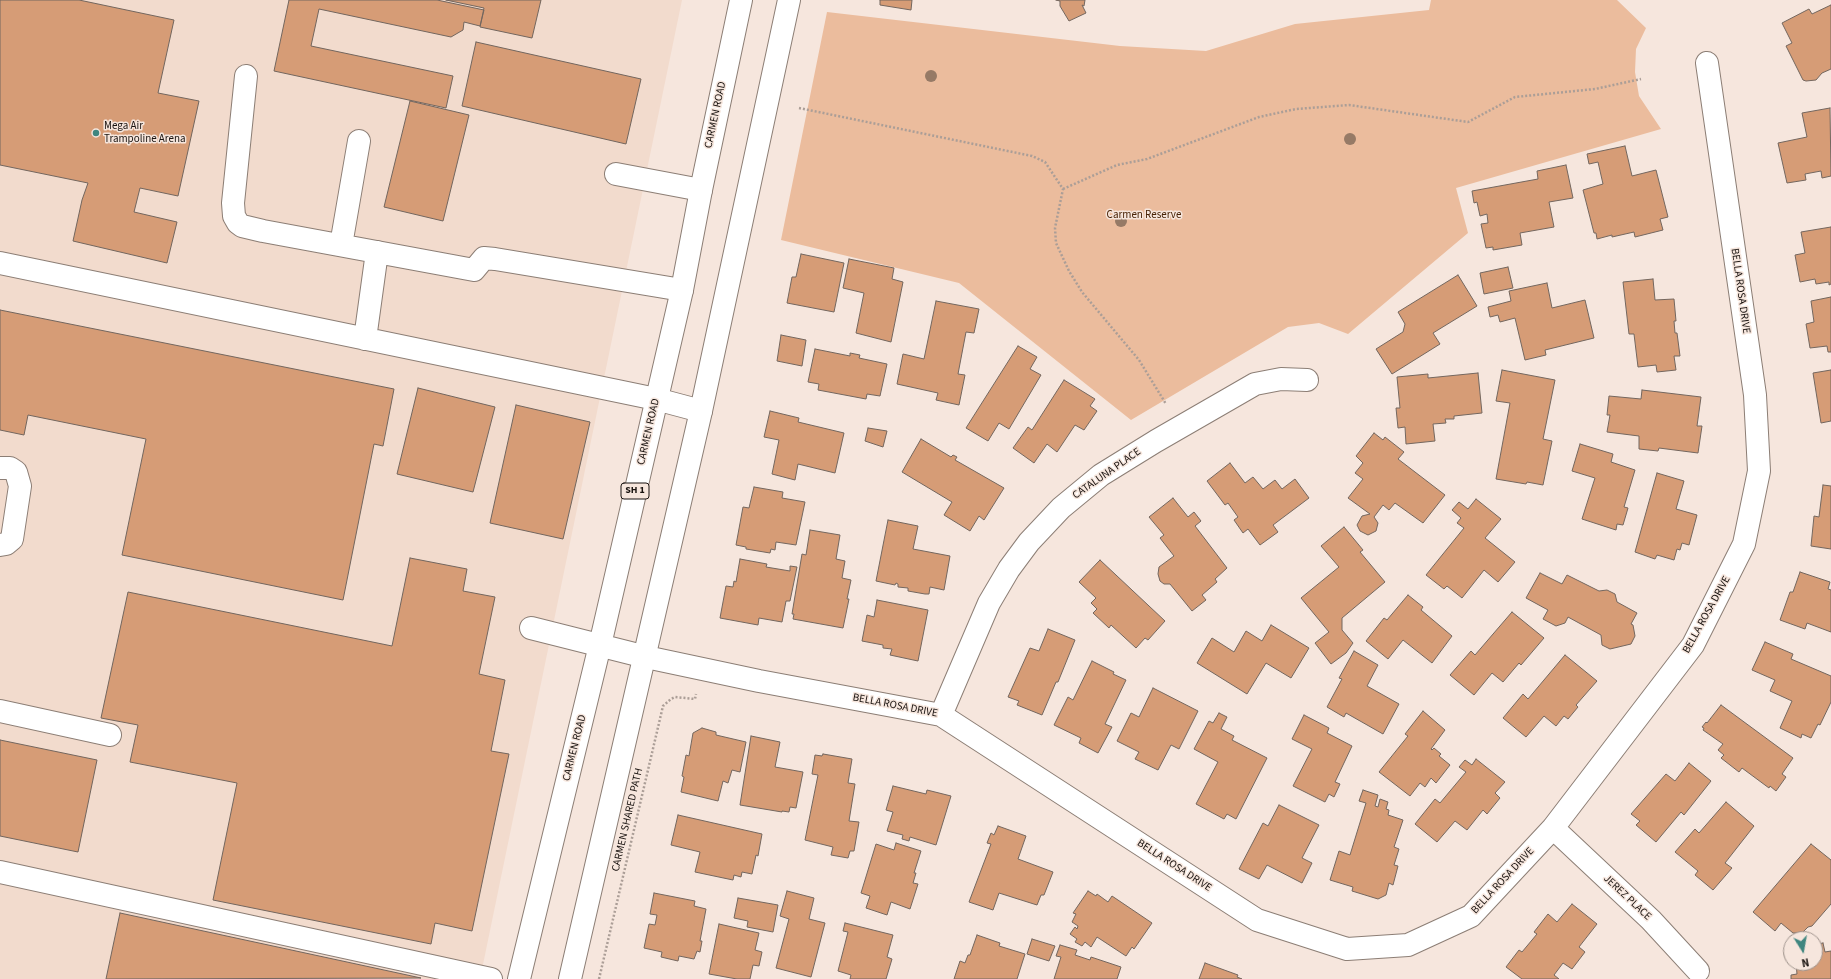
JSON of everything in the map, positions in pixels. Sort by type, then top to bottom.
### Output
[{"type":"main road","name":"CARMEN ROAD","points":[[519,979],[600,646],[682,290],[701,190],[741,0]]},
{"type":"main road","points":[[570,979],[646,657],[790,0]]},
{"type":"main road","name":"BELLA ROSA DRIVE","points":[[531,628],[646,657],[759,681],[941,715],[1257,920],[1347,949],[1408,945],[1471,916],[1553,828],[1693,645],[1744,544],[1758,471],[1755,395],[1707,64]]},
{"type":"main road","points":[[246,76],[233,203],[234,216],[238,223],[248,228],[474,270],[484,258],[495,259],[682,290]]},
{"type":"main road","points":[[341,246],[359,141]]},
{"type":"main road","points":[[616,174],[701,190]]},
{"type":"main road","points":[[365,339],[376,252]]},
{"type":"main road","points":[[0,263],[656,399],[701,411]]},
{"type":"main road","name":"CATALUNA PLACE","points":[[941,715],[990,603],[1001,583],[1029,542],[1060,508],[1101,475],[1156,441],[1255,384],[1281,379],[1307,380]]},
{"type":"main road","points":[[0,468],[10,468],[16,472],[20,486],[12,539],[6,544],[0,545]]},
{"type":"main road","points":[[0,711],[110,735]]},
{"type":"main road","name":"JEREZ PLACE","points":[[1553,828],[1651,920],[1698,971]]},
{"type":"main road","points":[[0,872],[491,979]]},
{"type":"path","points":[[1063,189],[1117,165],[1147,159],[1259,118],[1296,109],[1349,105],[1468,122],[1515,97],[1595,89],[1642,78]]},
{"type":"path","points":[[799,108],[1032,156],[1045,162],[1063,189],[1055,228],[1056,243],[1069,271],[1082,292],[1139,360],[1166,404]]},
{"type":"path","name":"CARMEN SHARED PATH","points":[[599,979],[663,706],[671,699],[675,698],[695,699],[696,692]]},
{"type":"shaded area","points":[[0,0],[682,0],[480,979],[0,979]]},
{"type":"green space","name":"Carmen Reserve","points":[[1431,0],[1617,0],[1646,28],[1636,49],[1635,72],[1639,96],[1661,129],[1456,188],[1468,233],[1348,334],[1319,323],[1288,327],[1131,420],[959,283],[781,240],[827,12],[1120,46],[1206,51],[1295,24],[1429,10]]},
{"type":"building","name":"Mega Air Trampoline Arena","points":[[0,0],[79,0],[174,20],[158,93],[199,101],[178,196],[140,188],[134,212],[177,222],[167,263],[73,241],[82,200],[88,183],[0,165]]},
{"type":"building","points":[[289,0],[437,0],[484,10],[480,26],[464,22],[463,30],[451,37],[319,9],[311,46],[453,76],[446,108],[274,71]]},
{"type":"building","points":[[446,0],[541,0],[532,38],[480,27],[484,8]]},
{"type":"building","points":[[880,0],[912,0],[911,10],[880,5]]},
{"type":"building","points":[[1056,0],[1085,0],[1084,6],[1082,5],[1086,13],[1069,21],[1060,6],[1060,1]]},
{"type":"building","points":[[1831,5],[1831,69],[1822,73],[1816,80],[1803,80],[1786,46],[1792,43],[1782,23],[1809,9],[1812,14]]},
{"type":"building","points":[[476,42],[641,79],[626,144],[462,106]]},
{"type":"building","points":[[410,101],[469,115],[443,221],[384,207]]},
{"type":"building","points":[[1830,108],[1831,176],[1822,178],[1821,171],[1805,174],[1806,180],[1787,183],[1778,143],[1807,137],[1802,113]]},
{"type":"building","points":[[1625,146],[1632,176],[1656,170],[1668,217],[1660,219],[1663,230],[1635,237],[1634,232],[1597,239],[1596,233],[1594,233],[1583,190],[1603,184],[1598,162],[1589,164],[1587,154]]},
{"type":"building","points":[[1566,165],[1573,198],[1549,202],[1554,227],[1520,233],[1522,245],[1493,250],[1493,247],[1486,248],[1481,224],[1488,223],[1487,214],[1480,216],[1477,202],[1474,203],[1472,191],[1538,179],[1537,171]]},
{"type":"building","points":[[1831,227],[1831,284],[1829,285],[1829,282],[1816,284],[1815,279],[1800,282],[1795,255],[1805,253],[1801,232]]},
{"type":"building","points":[[801,254],[844,263],[834,312],[787,303],[792,277],[796,277]]},
{"type":"building","points":[[849,259],[894,268],[892,279],[903,282],[891,342],[856,333],[864,293],[843,288]]},
{"type":"building","points":[[1508,267],[1513,288],[1484,294],[1480,273]]},
{"type":"building","points":[[1458,275],[1477,306],[1433,333],[1440,344],[1392,374],[1376,349],[1403,332],[1405,324],[1398,312]]},
{"type":"building","points":[[1653,279],[1655,300],[1674,299],[1676,321],[1674,321],[1675,333],[1677,333],[1680,356],[1674,356],[1676,370],[1657,372],[1656,365],[1638,367],[1634,334],[1629,334],[1623,282]]},
{"type":"building","points":[[1547,283],[1552,308],[1585,300],[1594,338],[1545,350],[1546,355],[1525,360],[1515,318],[1500,322],[1498,315],[1490,317],[1488,307],[1511,301],[1509,291]]},
{"type":"building","points":[[1831,297],[1831,352],[1828,352],[1827,346],[1810,348],[1806,324],[1814,322],[1811,301]]},
{"type":"building","points":[[936,301],[979,309],[974,333],[966,332],[958,374],[965,375],[959,405],[936,400],[938,393],[897,384],[903,354],[924,359]]},
{"type":"building","points":[[0,310],[394,389],[383,446],[374,444],[343,600],[122,555],[146,439],[28,415],[24,435],[0,430]]},
{"type":"building","points":[[781,335],[806,340],[802,366],[777,361]]},
{"type":"building","points":[[1018,346],[1037,357],[1030,369],[1041,375],[1009,429],[999,423],[988,441],[966,428]]},
{"type":"building","points":[[815,349],[850,356],[850,353],[860,355],[859,358],[887,364],[880,396],[867,394],[866,399],[818,390],[819,384],[808,382]]},
{"type":"building","points":[[1502,370],[1555,380],[1543,439],[1552,441],[1543,485],[1496,479],[1510,403],[1496,401]]},
{"type":"building","points":[[1831,370],[1831,421],[1821,423],[1813,373]]},
{"type":"building","points":[[1478,373],[1482,413],[1454,416],[1454,419],[1445,419],[1446,423],[1433,424],[1435,441],[1406,444],[1405,427],[1398,428],[1396,408],[1400,408],[1397,377],[1428,374],[1428,378]]},
{"type":"building","points":[[1064,380],[1095,399],[1090,406],[1097,411],[1084,430],[1075,425],[1057,452],[1047,444],[1034,463],[1013,448],[1028,427],[1032,430]]},
{"type":"building","points":[[418,388],[495,407],[473,492],[397,474]]},
{"type":"building","points":[[1642,390],[1701,397],[1697,426],[1702,426],[1698,453],[1659,448],[1658,451],[1639,449],[1639,436],[1607,432],[1610,415],[1607,415],[1609,396],[1641,399]]},
{"type":"building","points":[[516,405],[590,422],[563,539],[490,523]]},
{"type":"building","points":[[770,411],[799,418],[798,422],[844,433],[835,473],[798,464],[795,480],[772,474],[779,440],[764,437]]},
{"type":"building","points":[[868,428],[887,431],[883,447],[865,441]]},
{"type":"building","points":[[1374,433],[1383,440],[1385,437],[1404,452],[1398,459],[1445,495],[1423,523],[1395,503],[1389,510],[1383,505],[1374,517],[1378,523],[1376,531],[1368,535],[1360,531],[1357,525],[1362,516],[1370,514],[1348,498],[1363,479],[1355,473],[1363,463],[1356,456]]},
{"type":"building","points":[[921,439],[951,457],[953,455],[957,457],[955,460],[1004,488],[984,520],[979,516],[970,531],[944,515],[952,502],[902,472]]},
{"type":"building","points":[[1580,444],[1613,454],[1611,462],[1635,470],[1624,507],[1628,508],[1623,525],[1617,524],[1616,530],[1582,519],[1595,478],[1572,471]]},
{"type":"building","points":[[1230,463],[1245,483],[1253,477],[1263,489],[1275,480],[1282,489],[1295,479],[1309,498],[1273,525],[1278,532],[1260,545],[1248,529],[1243,533],[1234,520],[1238,517],[1228,503],[1225,505],[1207,481]]},
{"type":"building","points":[[1657,473],[1684,481],[1676,509],[1697,515],[1689,545],[1682,543],[1680,550],[1677,549],[1674,560],[1657,555],[1655,559],[1635,552]]},
{"type":"building","points":[[1823,485],[1831,486],[1831,549],[1811,546],[1814,516],[1819,517]]},
{"type":"building","points":[[754,487],[783,492],[782,498],[805,502],[796,545],[776,542],[775,550],[771,549],[770,553],[746,549],[746,547],[736,545],[743,507],[749,508]]},
{"type":"building","points":[[1173,498],[1188,517],[1194,512],[1201,521],[1195,526],[1227,568],[1215,579],[1217,582],[1202,595],[1206,600],[1192,611],[1170,584],[1164,584],[1160,581],[1158,574],[1159,567],[1174,556],[1160,538],[1164,535],[1149,517]]},
{"type":"building","points":[[1476,499],[1501,519],[1485,538],[1515,562],[1498,582],[1484,570],[1462,598],[1447,586],[1444,589],[1426,575],[1464,528],[1457,523],[1461,518],[1452,510],[1459,502],[1468,509]]},
{"type":"building","points":[[888,520],[918,526],[913,549],[950,556],[944,590],[930,587],[929,594],[925,594],[908,591],[908,588],[898,587],[898,584],[896,583],[895,585],[876,581]]},
{"type":"building","points":[[1344,527],[1363,550],[1360,552],[1385,582],[1342,618],[1342,630],[1353,643],[1346,653],[1331,664],[1315,643],[1329,632],[1301,598],[1339,567],[1321,546]]},
{"type":"building","points":[[810,530],[840,535],[836,559],[845,561],[842,578],[851,580],[843,628],[793,619],[794,614],[792,614],[802,554],[806,555]]},
{"type":"building","points":[[410,558],[467,569],[463,591],[495,597],[479,674],[505,680],[491,751],[509,754],[472,931],[435,923],[431,944],[213,900],[237,783],[130,762],[138,725],[101,718],[128,592],[392,646]]},
{"type":"building","points":[[740,559],[767,564],[766,567],[790,571],[790,566],[797,567],[790,601],[786,601],[782,622],[759,618],[758,625],[720,618],[726,586],[733,587],[734,581],[736,582]]},
{"type":"building","points":[[1100,560],[1165,621],[1148,640],[1145,638],[1136,648],[1111,625],[1109,628],[1093,613],[1097,609],[1091,603],[1096,598],[1079,582]]},
{"type":"building","points":[[1800,572],[1830,582],[1828,589],[1831,590],[1831,632],[1807,623],[1805,629],[1780,620],[1790,592],[1793,592]]},
{"type":"building","points":[[1540,573],[1562,584],[1567,575],[1599,591],[1607,590],[1615,594],[1617,602],[1637,613],[1631,624],[1633,625],[1635,636],[1631,644],[1610,649],[1602,645],[1601,635],[1568,617],[1565,623],[1556,626],[1543,619],[1548,610],[1526,598]]},
{"type":"building","points":[[1408,595],[1423,607],[1421,610],[1452,636],[1432,663],[1403,640],[1388,659],[1366,641],[1384,618],[1387,620]]},
{"type":"building","points":[[877,600],[928,610],[918,661],[890,655],[892,649],[883,648],[883,645],[862,641],[867,615],[874,617]]},
{"type":"building","points":[[1512,612],[1544,638],[1521,665],[1519,663],[1503,682],[1492,673],[1474,695],[1450,675],[1471,651],[1475,655]]},
{"type":"building","points":[[1271,625],[1309,648],[1291,678],[1266,663],[1247,694],[1197,663],[1212,638],[1234,652],[1246,631],[1262,641]]},
{"type":"building","points":[[1048,629],[1075,640],[1058,682],[1056,682],[1042,715],[1017,705],[1019,701],[1008,697],[1030,648],[1039,651]]},
{"type":"building","points":[[1765,642],[1793,654],[1791,659],[1831,676],[1831,702],[1820,725],[1818,724],[1811,738],[1802,734],[1801,738],[1780,728],[1792,701],[1770,691],[1775,680],[1752,670]]},
{"type":"building","points":[[1354,651],[1378,665],[1367,686],[1399,704],[1383,734],[1346,713],[1344,717],[1327,707],[1342,679],[1339,678]]},
{"type":"building","points":[[1565,655],[1597,681],[1576,705],[1578,707],[1568,719],[1564,716],[1556,726],[1544,716],[1526,737],[1503,718],[1523,694],[1528,699]]},
{"type":"building","points":[[1092,661],[1126,680],[1105,724],[1112,727],[1098,753],[1079,743],[1081,738],[1054,725],[1068,697],[1073,700]]},
{"type":"building","points":[[1153,688],[1198,711],[1179,749],[1171,745],[1158,770],[1135,759],[1139,752],[1117,741],[1131,713],[1139,717]]},
{"type":"building","points":[[1721,705],[1793,758],[1782,774],[1786,777],[1776,791],[1770,786],[1769,788],[1742,768],[1739,772],[1721,758],[1724,755],[1718,750],[1723,744],[1703,730],[1704,728],[1702,727]]},
{"type":"building","points":[[1423,711],[1445,730],[1431,749],[1432,750],[1434,748],[1441,754],[1439,756],[1450,765],[1436,783],[1431,778],[1425,787],[1420,783],[1410,796],[1379,772],[1408,736],[1405,734]]},
{"type":"building","points":[[1219,713],[1227,717],[1221,729],[1234,736],[1232,740],[1267,758],[1236,819],[1227,814],[1224,819],[1196,804],[1218,762],[1194,749],[1209,721],[1213,723]]},
{"type":"building","points":[[1304,715],[1329,728],[1327,733],[1352,746],[1335,782],[1340,784],[1334,797],[1329,794],[1325,802],[1293,786],[1312,749],[1292,739]]},
{"type":"building","points":[[702,728],[716,732],[716,735],[746,742],[740,772],[732,770],[728,783],[723,781],[718,801],[681,792],[686,755],[689,756],[693,733]]},
{"type":"building","points":[[751,736],[780,742],[775,767],[803,772],[796,808],[790,807],[789,812],[740,805]]},
{"type":"building","points":[[0,740],[97,760],[78,852],[0,836]]},
{"type":"building","points":[[823,754],[852,759],[848,783],[855,784],[849,821],[859,822],[854,851],[850,851],[848,858],[831,855],[833,847],[805,840],[818,775],[812,774],[815,755],[822,756]]},
{"type":"building","points":[[1476,759],[1505,782],[1495,793],[1500,798],[1487,814],[1483,810],[1467,830],[1455,821],[1437,842],[1415,824],[1435,799],[1440,803],[1466,772],[1459,767],[1465,760],[1472,765]]},
{"type":"building","points":[[1689,763],[1711,781],[1684,815],[1681,812],[1656,842],[1636,825],[1640,821],[1631,814],[1666,774],[1675,781]]},
{"type":"building","points":[[893,786],[926,794],[927,790],[951,796],[936,845],[910,837],[909,841],[902,839],[903,835],[887,831],[893,812],[886,810]]},
{"type":"building","points":[[1363,790],[1378,795],[1375,806],[1378,807],[1380,799],[1388,802],[1386,809],[1389,810],[1388,815],[1403,820],[1394,847],[1399,849],[1394,865],[1398,866],[1393,885],[1389,883],[1386,895],[1378,899],[1352,891],[1353,887],[1330,880],[1339,851],[1350,855],[1366,803],[1359,801]]},
{"type":"building","points":[[1726,802],[1754,826],[1725,863],[1732,868],[1713,890],[1695,875],[1698,871],[1675,852],[1695,829],[1699,833]]},
{"type":"building","points":[[1279,805],[1319,825],[1302,858],[1312,863],[1302,883],[1267,865],[1259,879],[1239,869],[1263,823],[1268,826]]},
{"type":"building","points":[[678,815],[762,834],[758,856],[756,855],[752,874],[742,872],[741,877],[734,875],[733,880],[695,872],[700,852],[671,845]]},
{"type":"building","points":[[998,826],[1026,836],[1018,859],[1053,872],[1044,895],[1041,895],[1037,905],[999,893],[993,910],[969,902],[991,844],[987,843],[991,833],[994,835]]},
{"type":"building","points":[[896,843],[921,851],[914,873],[916,873],[913,883],[918,884],[910,909],[891,902],[887,915],[866,908],[870,896],[861,893],[876,844],[894,850]]},
{"type":"building","points":[[1811,844],[1831,860],[1831,904],[1812,926],[1808,927],[1804,931],[1791,931],[1781,923],[1775,931],[1753,912]]},
{"type":"building","points":[[787,891],[814,898],[809,919],[825,923],[811,977],[776,968],[789,919],[780,916]]},
{"type":"building","points":[[1088,891],[1096,896],[1097,894],[1108,902],[1112,896],[1152,923],[1134,949],[1132,947],[1126,956],[1097,937],[1091,947],[1085,942],[1082,946],[1075,942],[1077,939],[1070,934],[1075,927],[1077,929],[1078,926],[1072,922],[1076,914],[1073,913]]},
{"type":"building","points":[[654,893],[695,901],[694,906],[706,909],[700,941],[702,941],[700,952],[697,951],[694,959],[679,956],[678,961],[661,957],[662,952],[644,948],[649,924],[655,925],[657,915],[650,914]]},
{"type":"building","points":[[738,898],[778,905],[773,932],[747,927],[748,921],[734,918]]},
{"type":"building","points":[[1572,904],[1597,924],[1579,947],[1585,952],[1572,969],[1563,963],[1554,975],[1559,979],[1522,979],[1506,967],[1519,950],[1522,952],[1537,934],[1534,932],[1548,914],[1557,922]]},
{"type":"building","points":[[120,913],[421,978],[106,979]]},
{"type":"building","points":[[845,923],[893,935],[887,957],[892,959],[886,979],[850,979],[851,975],[838,971],[848,932],[843,931]]},
{"type":"building","points":[[719,924],[759,933],[755,950],[762,952],[759,966],[753,965],[750,979],[737,979],[709,974]]},
{"type":"building","points":[[977,935],[1000,943],[999,946],[1025,954],[1017,979],[954,979],[960,961],[965,963],[968,955],[970,955]]},
{"type":"building","points":[[1032,939],[1055,946],[1049,961],[1027,954]]},
{"type":"building","points":[[1823,943],[1825,952],[1831,951],[1831,979],[1791,979],[1791,975],[1797,974],[1797,971],[1823,971]]},
{"type":"building","points":[[1060,945],[1077,950],[1075,955],[1090,960],[1091,957],[1121,967],[1117,979],[1054,979],[1061,957],[1056,956]]},
{"type":"building","points":[[1205,963],[1238,975],[1237,977],[1242,979],[1199,979]]},
{"type":"place","name":"Mega Air Trampoline Arena","points":[[96,133]]}]
